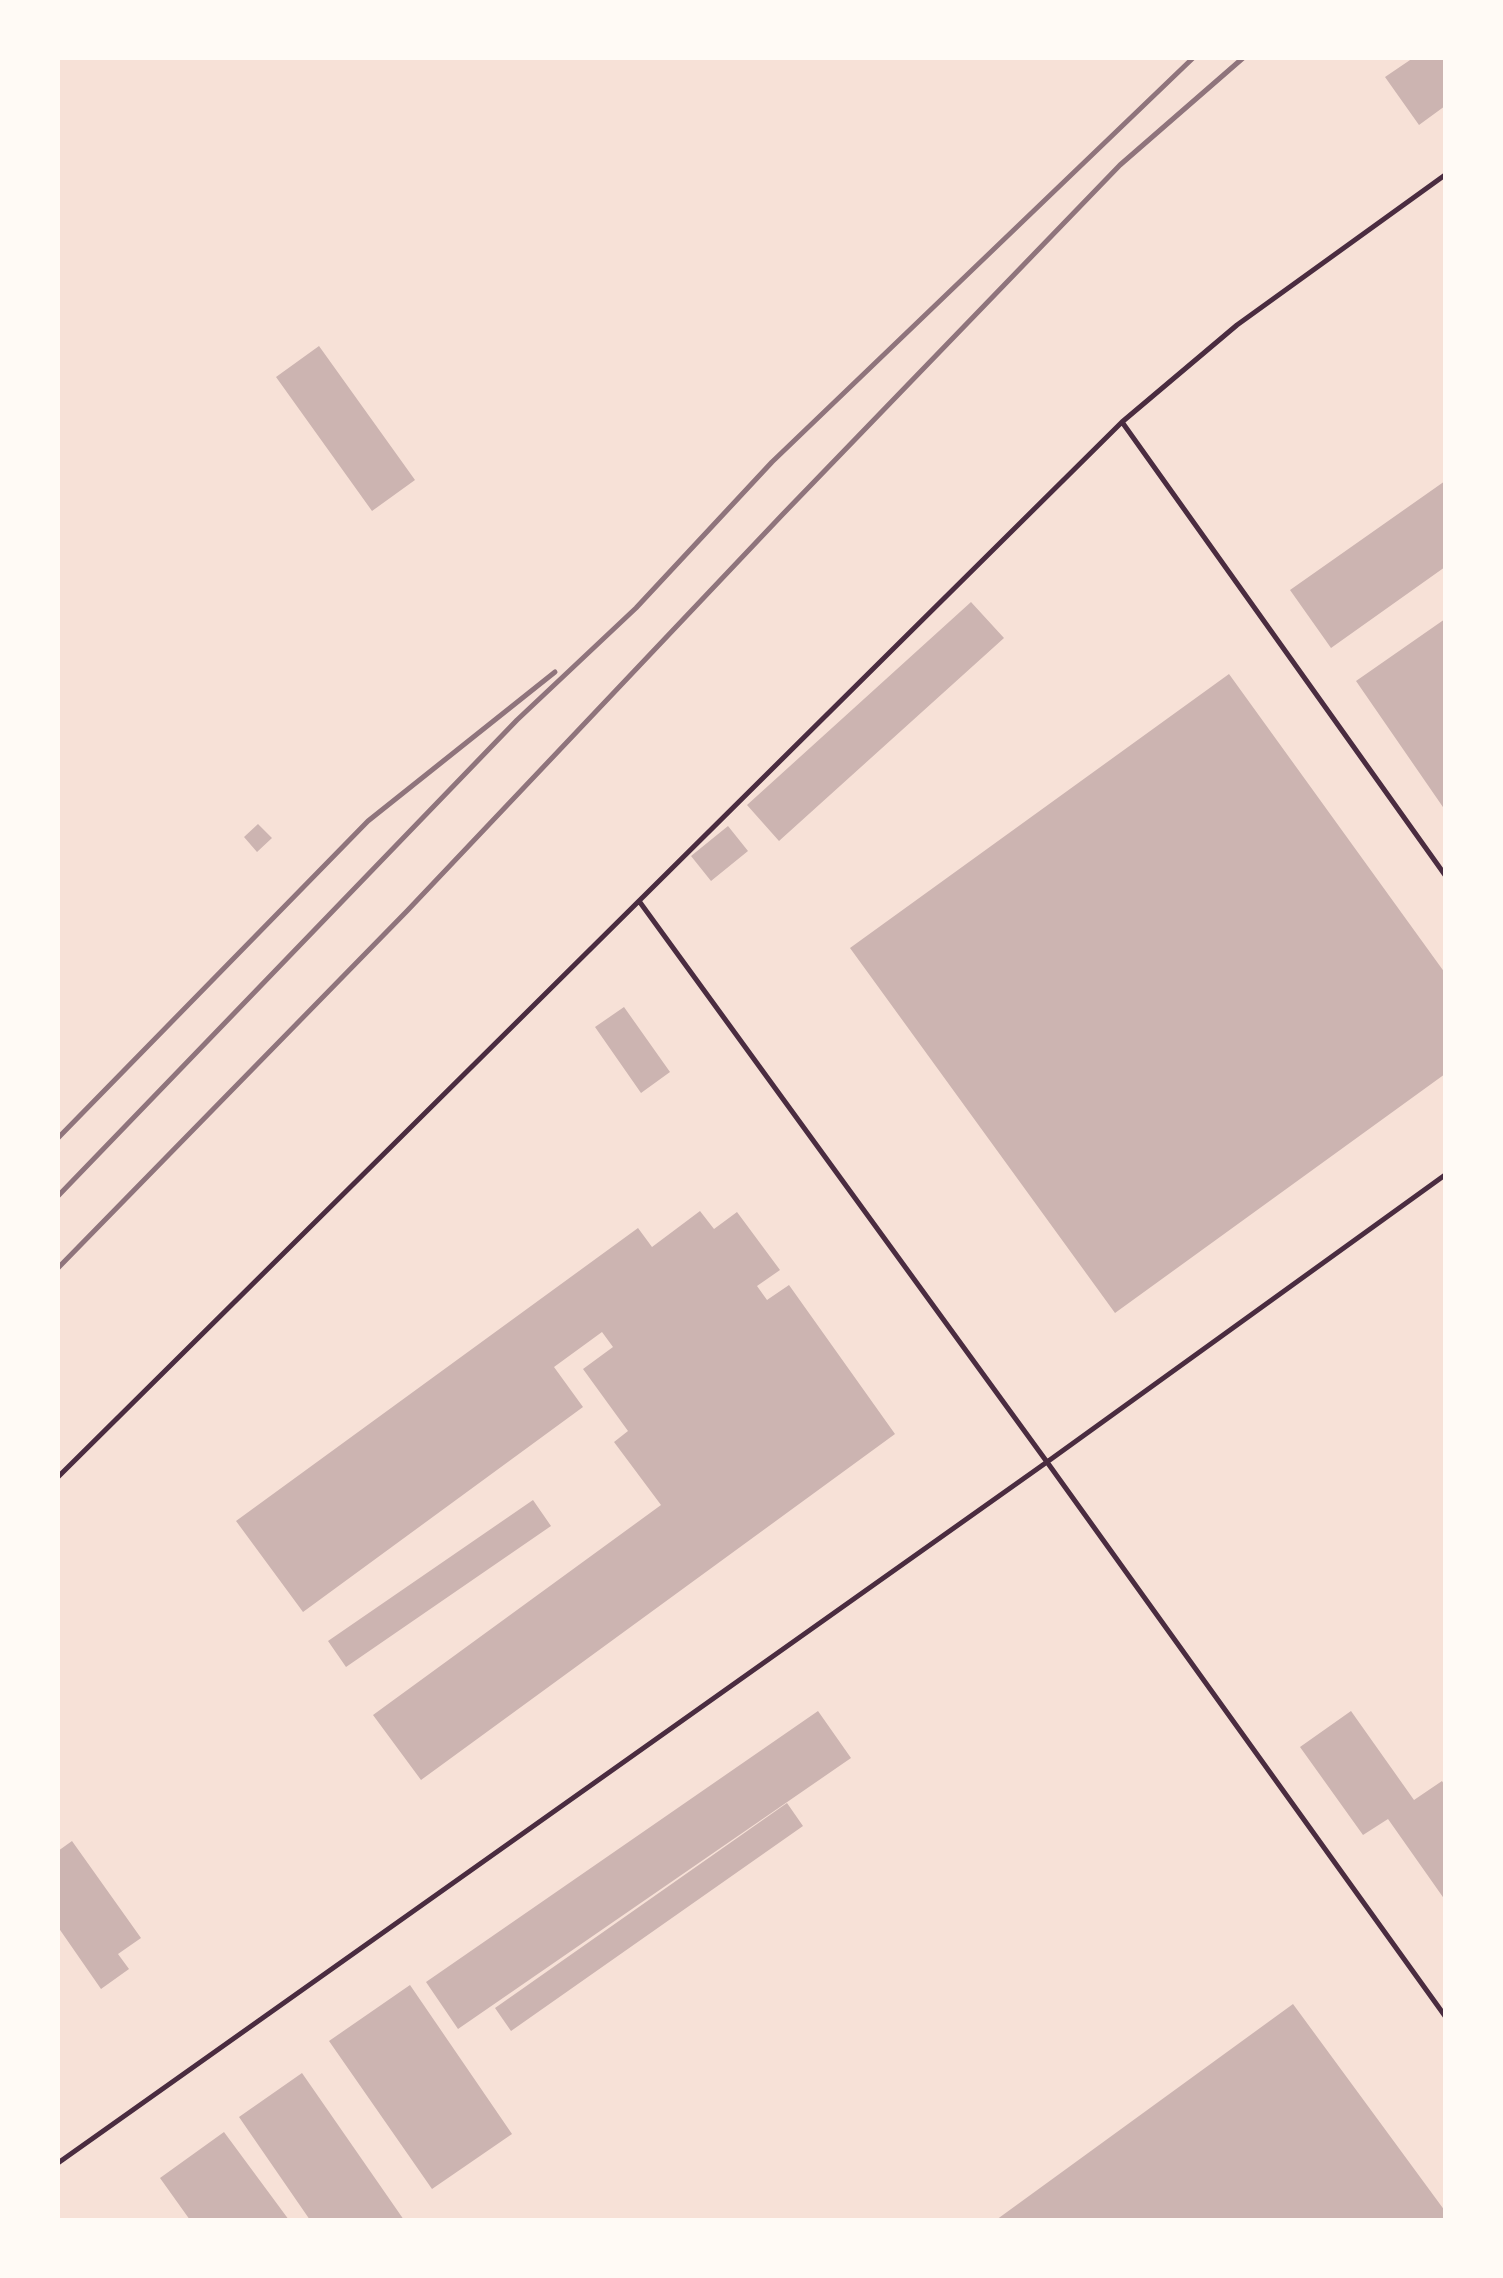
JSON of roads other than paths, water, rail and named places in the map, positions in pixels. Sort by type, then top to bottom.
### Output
[{"type":"lane","points":[[58,1476],[1122,422],[1237,325],[1445,175]]},
{"type":"lane","points":[[1122,422],[1445,875]]},
{"type":"lane","points":[[639,901],[1445,2016]]},
{"type":"lane","points":[[58,2163],[1047,1462],[1445,1175]]},
{"type":"railway","points":[[58,1196],[517,720],[636,608],[772,462],[1193,58]]},
{"type":"railway","points":[[58,1268],[407,911],[783,514],[1120,165],[1243,58]]},
{"type":"railway","points":[[58,1138],[368,821],[555,672]]}]
